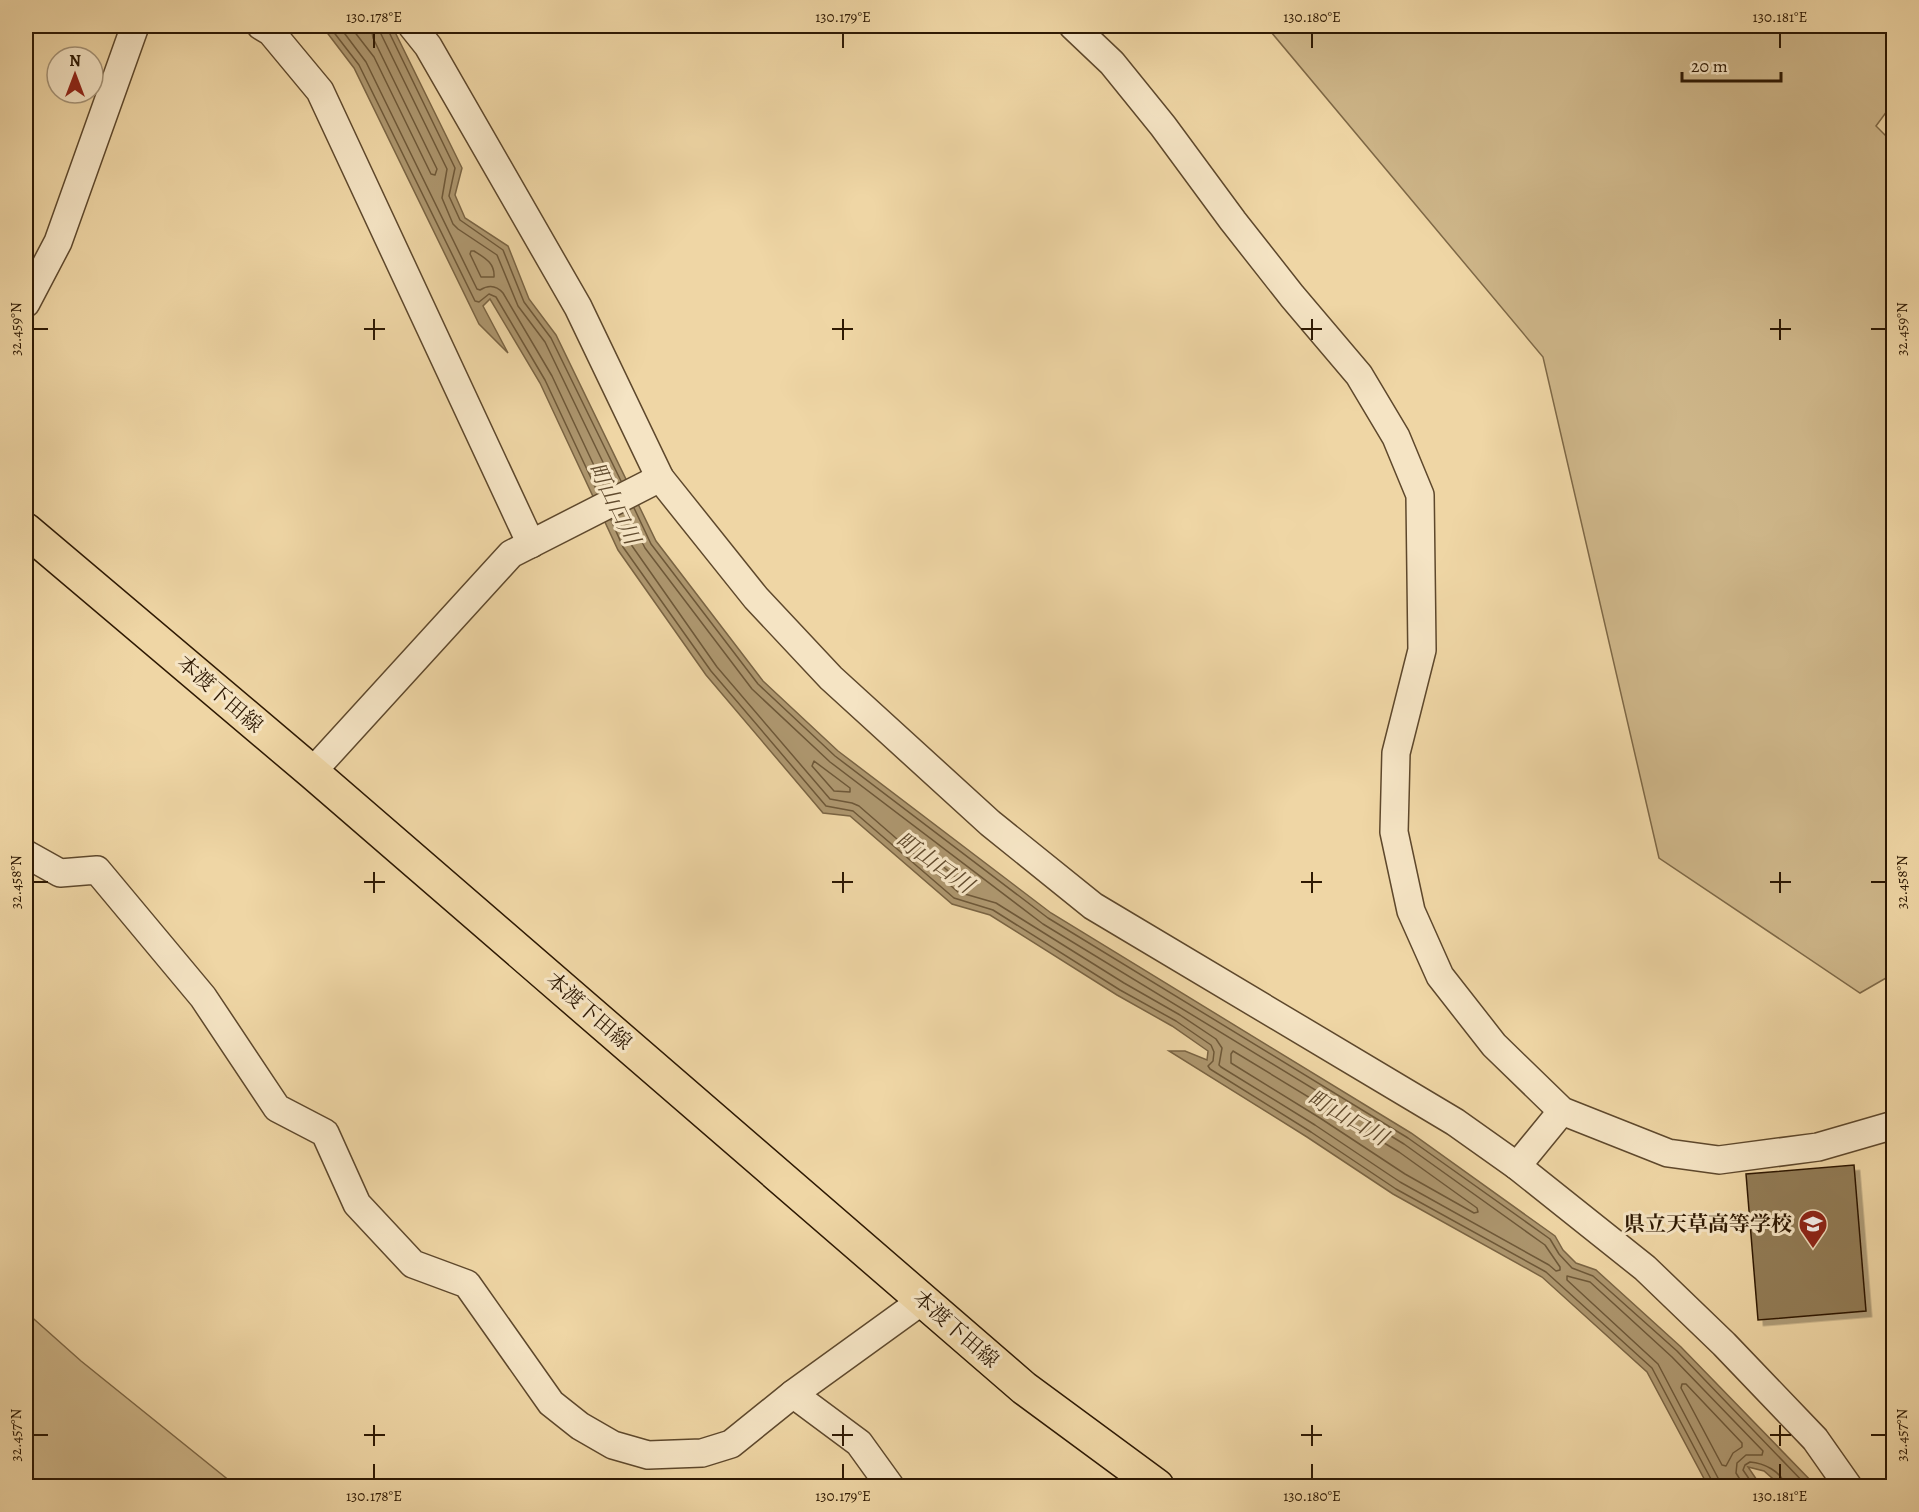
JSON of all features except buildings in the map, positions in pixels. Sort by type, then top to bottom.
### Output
[{"type":"main road","name":"本渡下田線","points":[[26,530],[312,772],[1024,1388],[1157,1486]]},
{"type":"street","points":[[26,303],[58,242],[135,26]]},
{"type":"street","points":[[261,26],[271,32],[320,91],[537,541]]},
{"type":"street","points":[[412,26],[429,46],[578,307],[660,478],[756,598],[831,678],[990,823],[1093,906],[1455,1122],[1517,1166],[1645,1268],[1724,1344],[1815,1439],[1848,1486]]},
{"type":"street","points":[[1073,26],[1112,63],[1292,296],[1359,375],[1396,437],[1420,495],[1422,650],[1396,753],[1394,832],[1411,910],[1440,976],[1494,1045],[1562,1111],[1668,1153],[1719,1160],[1818,1147],[1893,1125]]},
{"type":"street","points":[[312,772],[510,555],[660,478]]},
{"type":"street","points":[[26,854],[60,873],[97,870],[203,997],[277,1108],[325,1133],[357,1204],[412,1264],[467,1284],[551,1403],[580,1426],[613,1445],[648,1455],[702,1453],[731,1444],[793,1394],[923,1300]]},
{"type":"street","points":[[1517,1166],[1562,1111]]},
{"type":"street","points":[[793,1394],[859,1443],[890,1486]]},
{"type":"shaded area","points":[[1266,26],[1893,26],[1893,103],[1876,126],[1894,144],[1893,974],[1860,993],[1659,858],[1543,357]]},
{"type":"shaded area","points":[[26,1312],[81,1361],[236,1486],[26,1486]]},
{"type":"water","name":"町山口川","points":[[322,26],[392,26],[462,168],[455,195],[465,218],[508,246],[529,299],[556,335],[656,541],[763,681],[838,751],[1051,913],[1411,1133],[1555,1236],[1563,1250],[1576,1263],[1596,1270],[1681,1347],[1816,1486],[1781,1486],[1764,1471],[1748,1467],[1761,1486],[1708,1486],[1647,1372],[1542,1277],[1393,1194],[1169,1051],[1185,1051],[1207,1060],[1208,1051],[1172,1026],[1117,995],[990,915],[952,904],[850,816],[823,813],[706,675],[618,550],[540,383],[490,299],[483,306],[508,353],[479,324],[354,68]]},
{"type":"place","name":"県立天草高等学校","points":[[1813,1250]]}]
